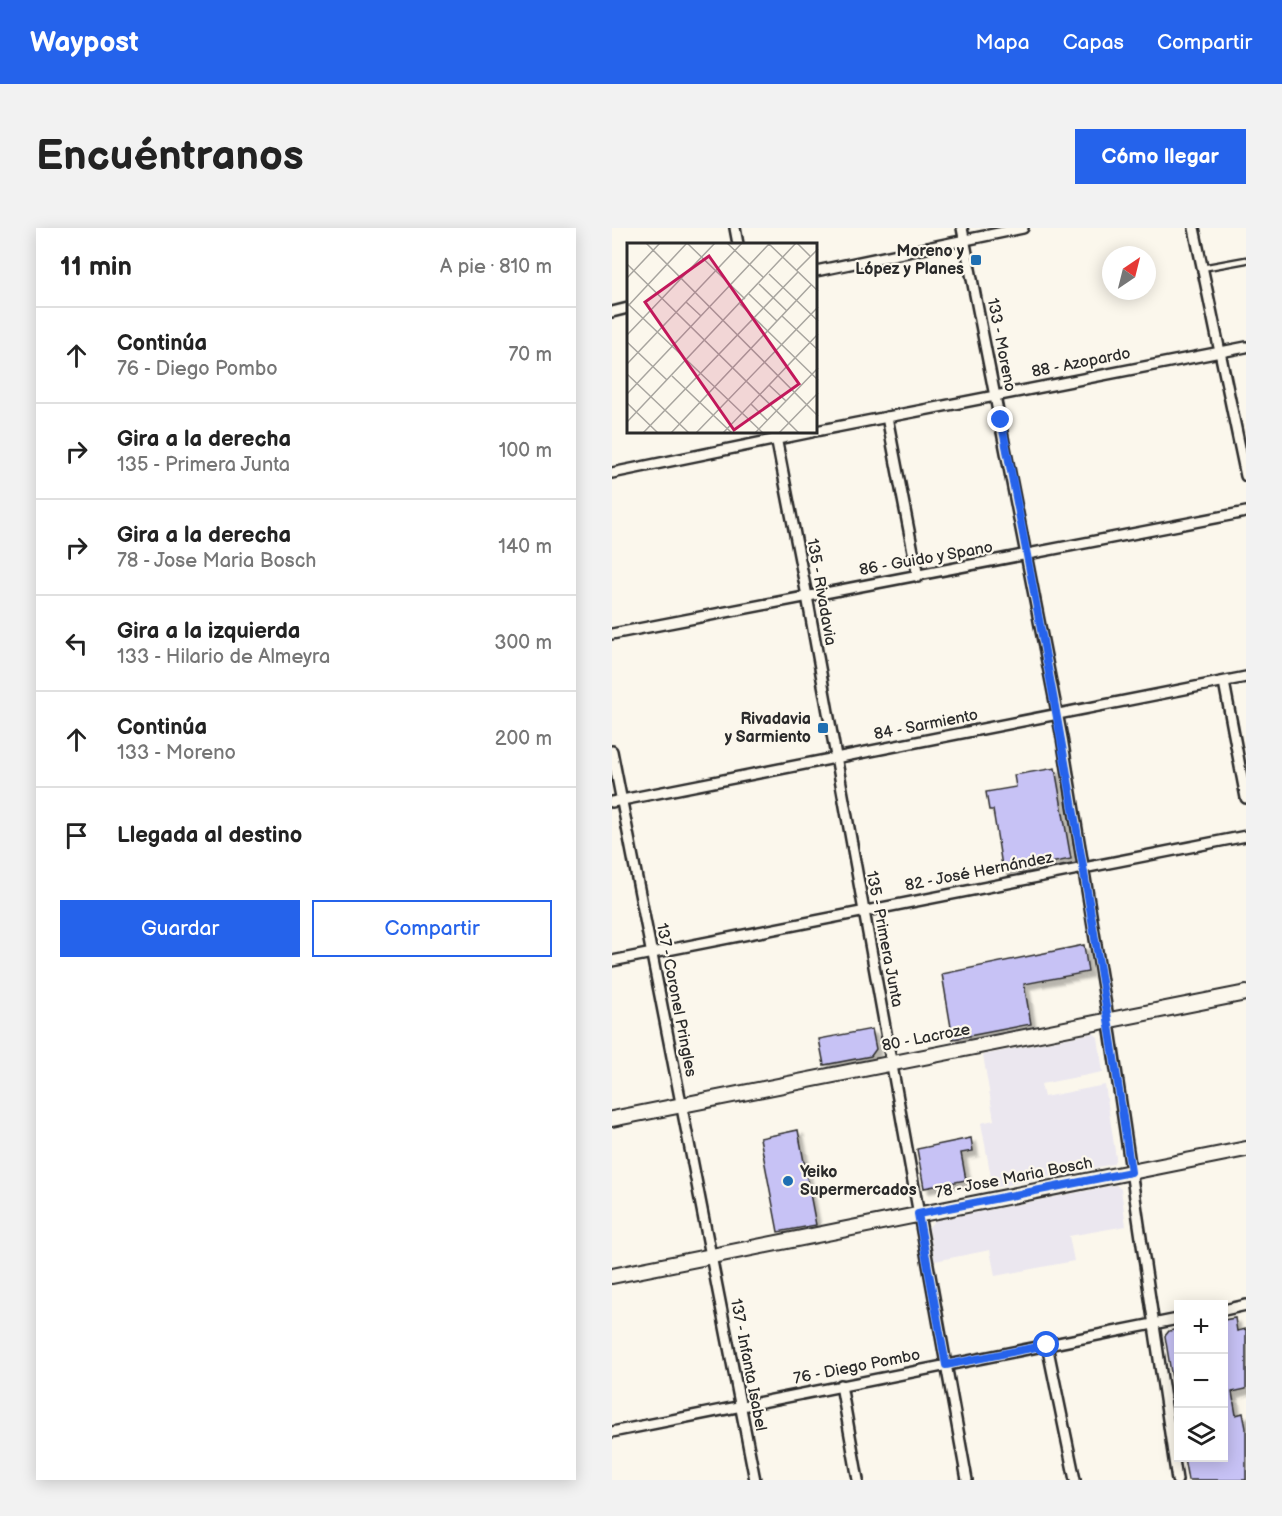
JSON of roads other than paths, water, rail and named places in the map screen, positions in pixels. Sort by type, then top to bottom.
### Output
[{"type":"street","points":[[735,228],[738,243]]},
{"type":"street","name":"133 - Moreno","points":[[962,228],[1058,714],[1108,1020],[1177,1480]]},
{"type":"street","points":[[818,271],[1023,228]]},
{"type":"street","points":[[1194,228],[1246,476]]},
{"type":"street","points":[[612,312],[627,309]]},
{"type":"street","name":"88 - Azopardo","points":[[818,431],[996,394],[1246,347]]},
{"type":"street","points":[[887,417],[918,577]]},
{"type":"street","name":"88 - Azopardo","points":[[612,474],[776,436],[795,434]]},
{"type":"street","name":"135 - Rivadavia","points":[[776,436],[836,758]]},
{"type":"street","name":"86 - Guido y Spano","points":[[612,634],[1028,556],[1246,512]]},
{"type":"street","name":"84 - Sarmiento","points":[[617,801],[1246,677]]},
{"type":"street","points":[[1224,682],[1246,798]]},
{"type":"street","name":"137 - Coronel Pringles","points":[[612,751],[617,801],[651,954],[711,1255]]},
{"type":"street","name":"135 - Primera Junta","points":[[836,758],[967,1480]]},
{"type":"street","name":"82 - José Hernández","points":[[612,961],[1246,836]]},
{"type":"street","name":"80 - Lacroze","points":[[612,1119],[1246,993]]},
{"type":"street","name":"78 - Jose Maria Bosch","points":[[612,1276],[1246,1149]]},
{"type":"street","name":"137 - Infanta Isabel","points":[[711,1255],[755,1480]]},
{"type":"street","points":[[1228,1309],[1246,1305]]},
{"type":"street","name":"76 - Diego Pombo","points":[[612,1432],[1174,1319]]},
{"type":"street","points":[[1047,1345],[1075,1480]]},
{"type":"street","points":[[841,1385],[858,1480]]},
{"type":"lane","points":[[1202,268],[1246,260]]},
{"type":"place","name":"Moreno y López y Planes","points":[[976,260]]},
{"type":"place","name":"Rivadavia y Sarmiento","points":[[823,728]]},
{"type":"place","name":"Yeiko Supermercados","points":[[788,1181]]}]
